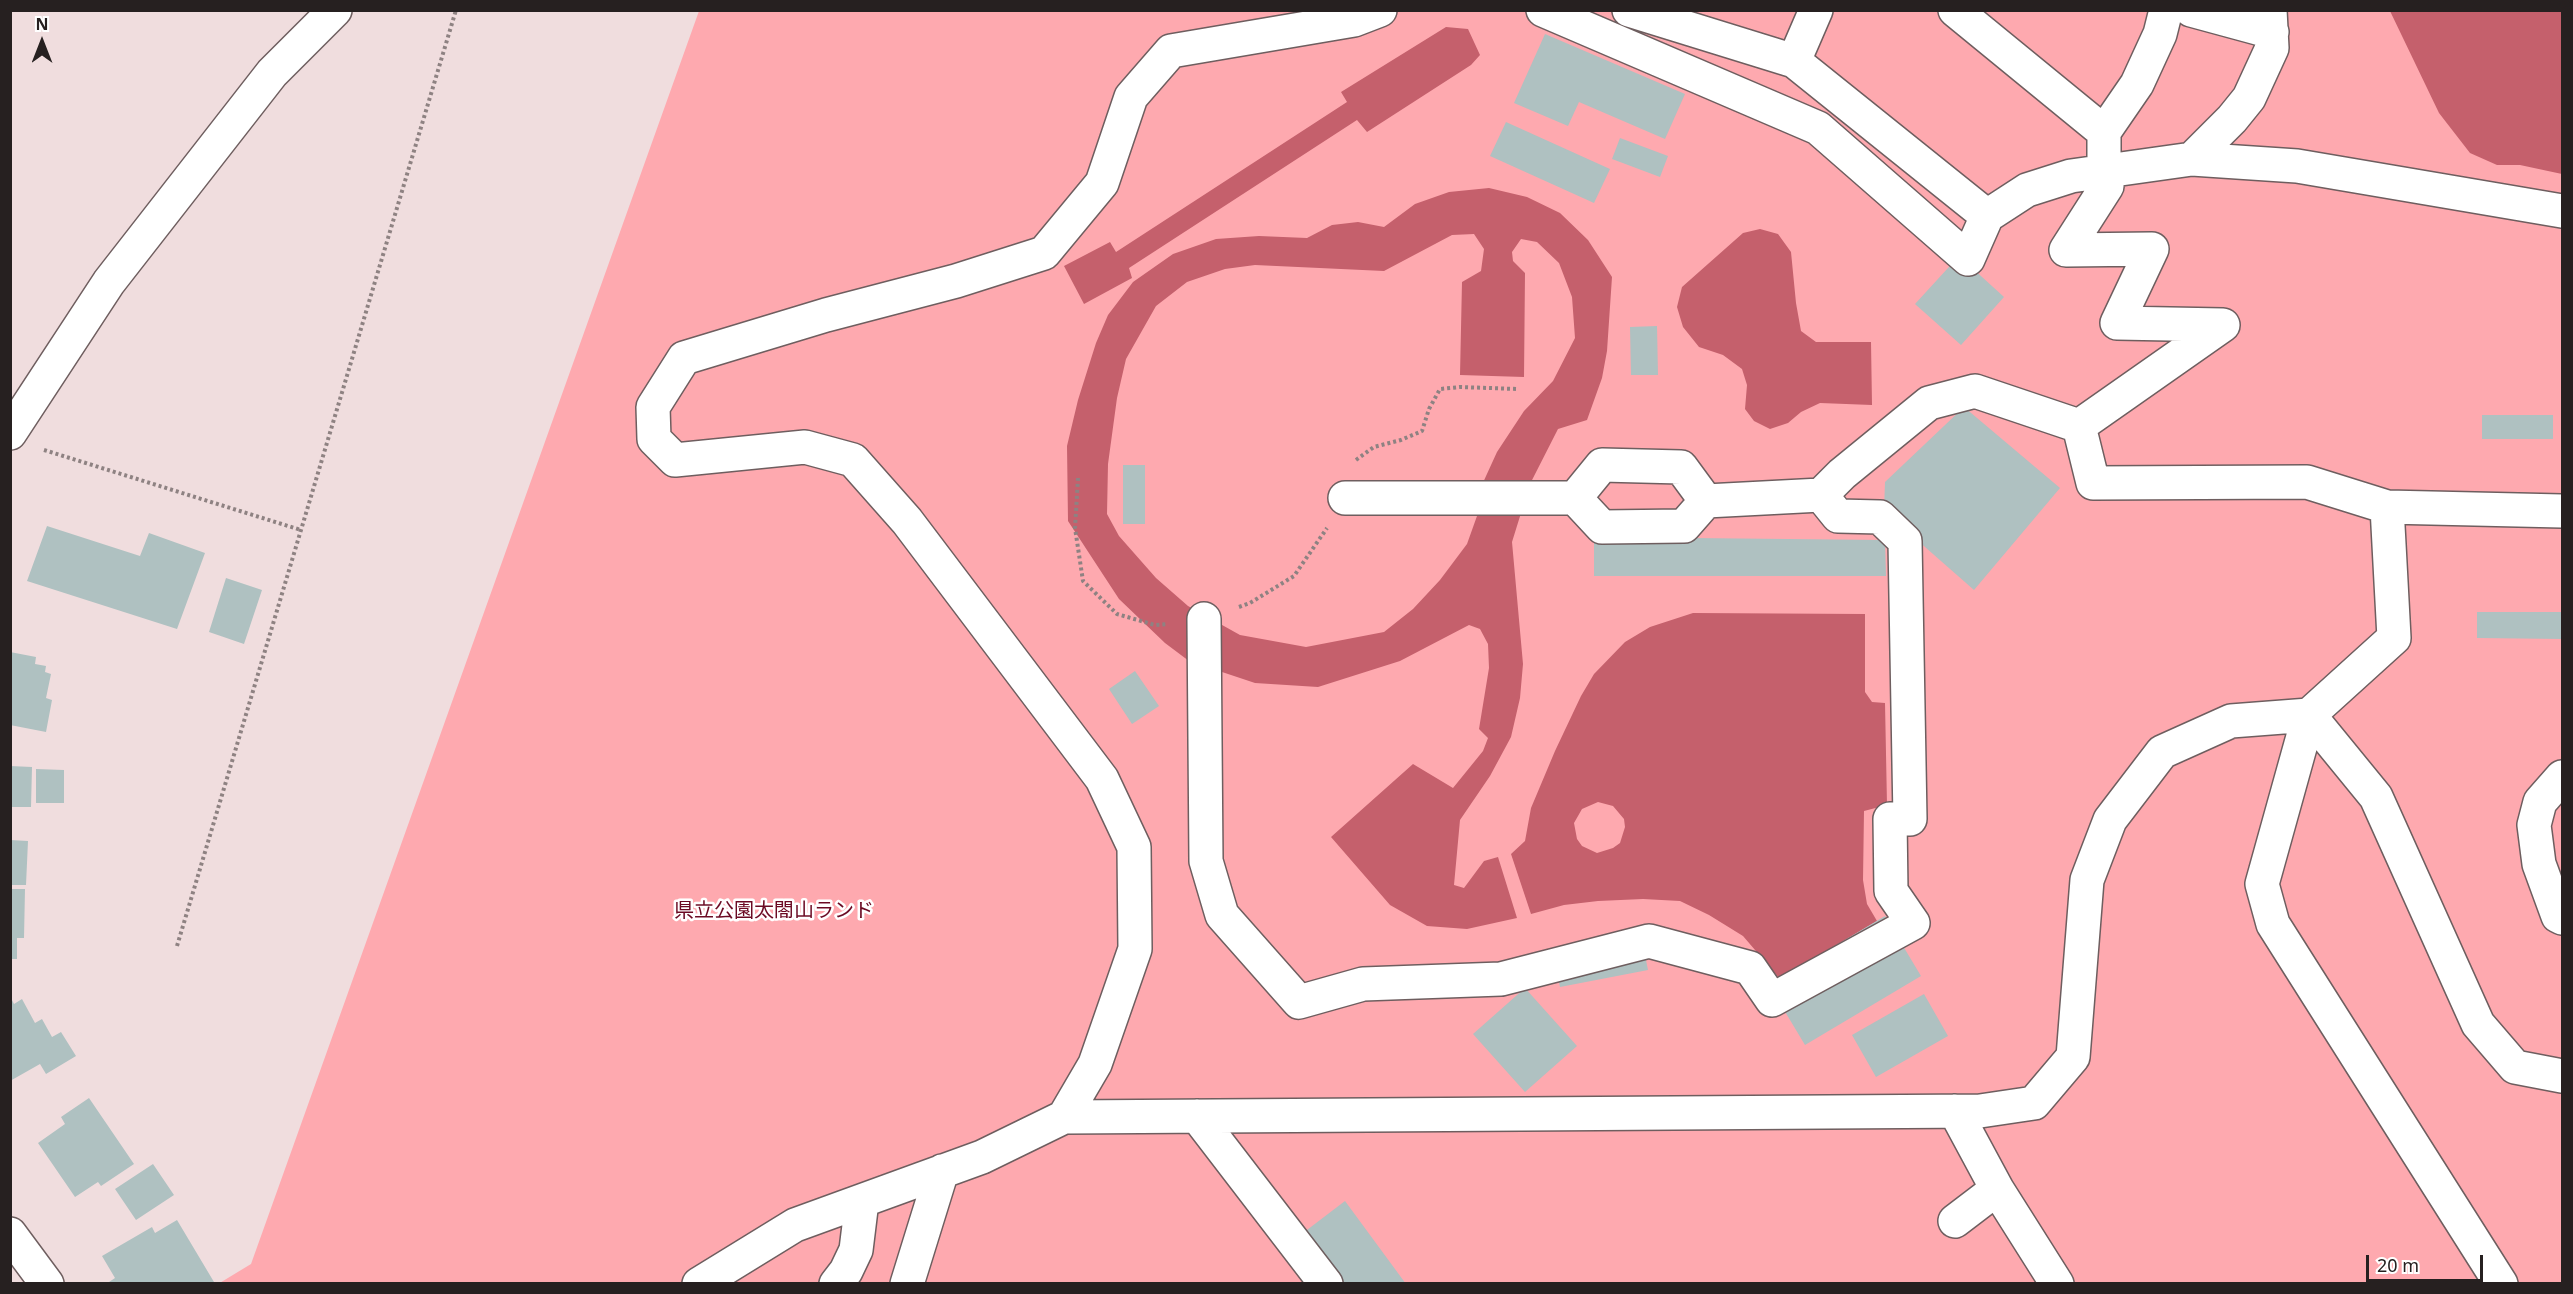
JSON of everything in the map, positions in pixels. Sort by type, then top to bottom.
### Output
[{"type":"street","points":[[22,440],[109,282],[272,73],[335,10]]},
{"type":"street","points":[[1064,1117],[1095,1064],[1135,950],[1134,847],[1102,779],[907,521],[853,460],[805,447],[675,460],[654,439],[653,407],[684,358],[816,318],[956,281],[1044,253],[1102,183],[1131,97],[1171,51],[1354,20],[1380,10]]},
{"type":"street","points":[[1543,10],[1818,128],[1968,259],[1987,216],[2027,190],[2071,176],[2192,159],[2297,166],[2562,211]]},
{"type":"street","points":[[1629,10],[1794,61],[1987,216]]},
{"type":"street","points":[[1794,61],[1816,10]]},
{"type":"street","points":[[1955,10],[2104,132]]},
{"type":"street","points":[[2079,426],[2223,325],[2117,323],[2152,249],[2066,250],[2107,186],[2104,172],[2104,132],[2137,84],[2160,34],[2166,10]]},
{"type":"street","points":[[2191,10],[2271,21],[2272,48],[2249,98],[2232,119],[2192,159]]},
{"type":"street","points":[[1346,498],[1575,498],[1602,527],[1684,526],[1706,501],[1821,495],[1842,474],[1929,403],[1975,391],[2079,426]]},
{"type":"street","points":[[2079,426],[2093,483],[2307,482],[2387,507],[2562,511]]},
{"type":"street","points":[[1575,498],[1602,465],[1681,467],[1706,501]]},
{"type":"street","points":[[1204,619],[1206,861],[1222,915],[1299,1002],[1363,984],[1502,979],[1648,941],[1750,968],[1772,1000],[1913,923],[1891,891],[1890,819],[1910,819],[1905,541],[1880,517],[1838,516],[1821,495]]},
{"type":"street","points":[[2387,507],[2394,638],[2309,715],[2262,884],[2272,924],[2499,1282]]},
{"type":"street","points":[[2309,715],[2376,798],[2478,1024],[2515,1067],[2562,1076]]},
{"type":"street","points":[[699,1284],[795,1225],[982,1157],[1064,1117],[1980,1111],[2034,1103],[2073,1057],[2087,880],[2110,820],[2162,752],[2231,720],[2309,715]]},
{"type":"street","points":[[2562,777],[2540,802],[2534,825],[2539,864],[2558,916],[2562,918]]},
{"type":"street","points":[[1955,1111],[1997,1190],[2057,1284]]},
{"type":"street","points":[[1197,1116],[1326,1284]]},
{"type":"street","points":[[907,1284],[942,1171]]},
{"type":"street","points":[[1955,1221],[1997,1190]]},
{"type":"street","points":[[836,1284],[846,1271],[856,1250],[862,1201]]},
{"type":"street","points":[[10,1234],[47,1284]]},
{"type":"path","points":[[177,946],[456,10]]},
{"type":"path","points":[[1078,478],[1075,528],[1083,581],[1118,614],[1155,625],[1204,619],[1250,603],[1294,576],[1346,498],[1351,463],[1374,447],[1401,440],[1422,431],[1429,409],[1440,389],[1461,387],[1517,389]]},
{"type":"path","points":[[22,440],[301,530]]},
{"type":"green space","name":"県立公園太閤山ランド","points":[[699,11],[2562,11],[2562,1283],[218,1284],[251,1264]]},
{"type":"shaded area","points":[[2390,11],[2562,11],[2562,174],[2520,165],[2497,165],[2470,153],[2439,113]]},
{"type":"shaded area","points":[[1446,27],[1468,29],[1480,55],[1471,65],[1367,132],[1357,120],[1129,268],[1132,278],[1084,304],[1064,266],[1110,242],[1116,252],[1347,102],[1341,92]]},
{"type":"shaded area","points":[[1489,188],[1527,197],[1560,213],[1588,240],[1612,277],[1607,351],[1602,378],[1587,420],[1558,429],[1530,484],[1512,542],[1523,664],[1520,698],[1511,737],[1490,776],[1460,820],[1454,885],[1464,888],[1484,861],[1498,857],[1517,918],[1467,929],[1427,926],[1390,905],[1331,837],[1413,764],[1453,788],[1483,751],[1488,738],[1479,729],[1489,668],[1488,644],[1480,629],[1469,625],[1400,661],[1318,687],[1255,683],[1189,661],[1165,643],[1119,599],[1068,521],[1067,446],[1078,400],[1096,343],[1108,315],[1133,282],[1173,254],[1216,239],[1259,236],[1307,238],[1332,225],[1358,222],[1384,227],[1415,204],[1449,192]],"holes":[[[1474,234],[1484,249],[1481,271],[1462,282],[1460,375],[1524,377],[1525,273],[1513,261],[1512,252],[1521,239],[1537,242],[1559,263],[1572,297],[1575,338],[1553,381],[1524,411],[1497,452],[1481,487],[1477,516],[1467,544],[1440,580],[1413,609],[1384,632],[1306,647],[1240,635],[1188,606],[1156,578],[1119,536],[1107,514],[1108,464],[1117,398],[1126,359],[1156,306],[1187,282],[1225,269],[1255,265],[1384,271],[1452,235]]]},
{"type":"shaded area","points":[[1760,229],[1778,234],[1791,252],[1801,331],[1816,342],[1871,342],[1872,405],[1820,403],[1801,412],[1788,423],[1770,429],[1754,421],[1745,409],[1747,385],[1742,369],[1723,355],[1699,347],[1683,327],[1677,307],[1682,287],[1743,233]]},
{"type":"shaded area","points":[[1693,613],[1865,614],[1865,692],[1872,702],[1885,703],[1887,805],[1864,811],[1863,880],[1867,904],[1877,921],[1780,979],[1743,936],[1709,915],[1680,901],[1643,899],[1598,901],[1564,905],[1531,914],[1511,854],[1525,841],[1531,808],[1555,751],[1594,674],[1625,642],[1650,627]],"holes":[[[1598,802],[1613,806],[1624,819],[1625,827],[1620,843],[1597,853],[1582,846],[1577,839],[1574,823],[1582,809]]]},
{"type":"building","points":[[1545,34],[1685,94],[1665,139],[1579,102],[1568,126],[1514,103]]},
{"type":"building","points":[[1506,122],[1610,169],[1594,203],[1490,156]]},
{"type":"building","points":[[1620,138],[1668,156],[1660,177],[1612,159]]},
{"type":"building","points":[[1959,256],[2004,297],[1961,345],[1915,304]]},
{"type":"building","points":[[1657,326],[1658,375],[1631,375],[1630,327]]},
{"type":"building","points":[[1964,407],[2060,488],[1974,590],[1884,511],[1885,482]]},
{"type":"building","points":[[2482,415],[2553,415],[2553,439],[2482,439]]},
{"type":"building","points":[[1123,465],[1145,465],[1145,524],[1123,524]]},
{"type":"building","points":[[47,526],[140,556],[149,533],[205,553],[177,629],[27,581]]},
{"type":"building","points":[[1594,537],[1885,540],[1886,576],[1594,576]]},
{"type":"building","points":[[226,578],[262,590],[244,644],[209,632]]},
{"type":"building","points":[[2477,612],[2562,612],[2562,639],[2477,638]]},
{"type":"building","points":[[10,652],[36,657],[35,664],[46,666],[45,672],[51,674],[46,698],[52,700],[46,732],[10,725]]},
{"type":"building","points":[[1135,671],[1159,706],[1132,724],[1109,689]]},
{"type":"building","points":[[10,766],[32,767],[31,807],[10,807]]},
{"type":"building","points":[[36,769],[64,770],[64,803],[36,803]]},
{"type":"building","points":[[10,840],[28,841],[26,885],[10,885]]},
{"type":"building","points":[[10,889],[25,889],[24,938],[17,938],[17,959],[10,959]]},
{"type":"building","points":[[1885,916],[1921,976],[1805,1045],[1769,985]]},
{"type":"building","points":[[1640,930],[1648,970],[1560,987],[1552,948]]},
{"type":"building","points":[[1525,988],[1577,1046],[1525,1092],[1473,1034]]},
{"type":"building","points":[[1924,994],[1948,1036],[1876,1077],[1852,1035]]},
{"type":"building","points":[[10,996],[14,1004],[22,999],[35,1023],[42,1019],[52,1037],[61,1032],[76,1056],[46,1074],[40,1064],[10,1081]]},
{"type":"building","points":[[89,1098],[134,1164],[101,1186],[98,1182],[75,1197],[38,1143],[65,1124],[61,1117]]},
{"type":"building","points":[[153,1164],[174,1195],[136,1220],[115,1189]]},
{"type":"building","points":[[1345,1201],[1406,1284],[1343,1284],[1303,1233]]},
{"type":"building","points":[[177,1220],[214,1282],[106,1284],[115,1278],[102,1256],[152,1227],[155,1233]]}]
